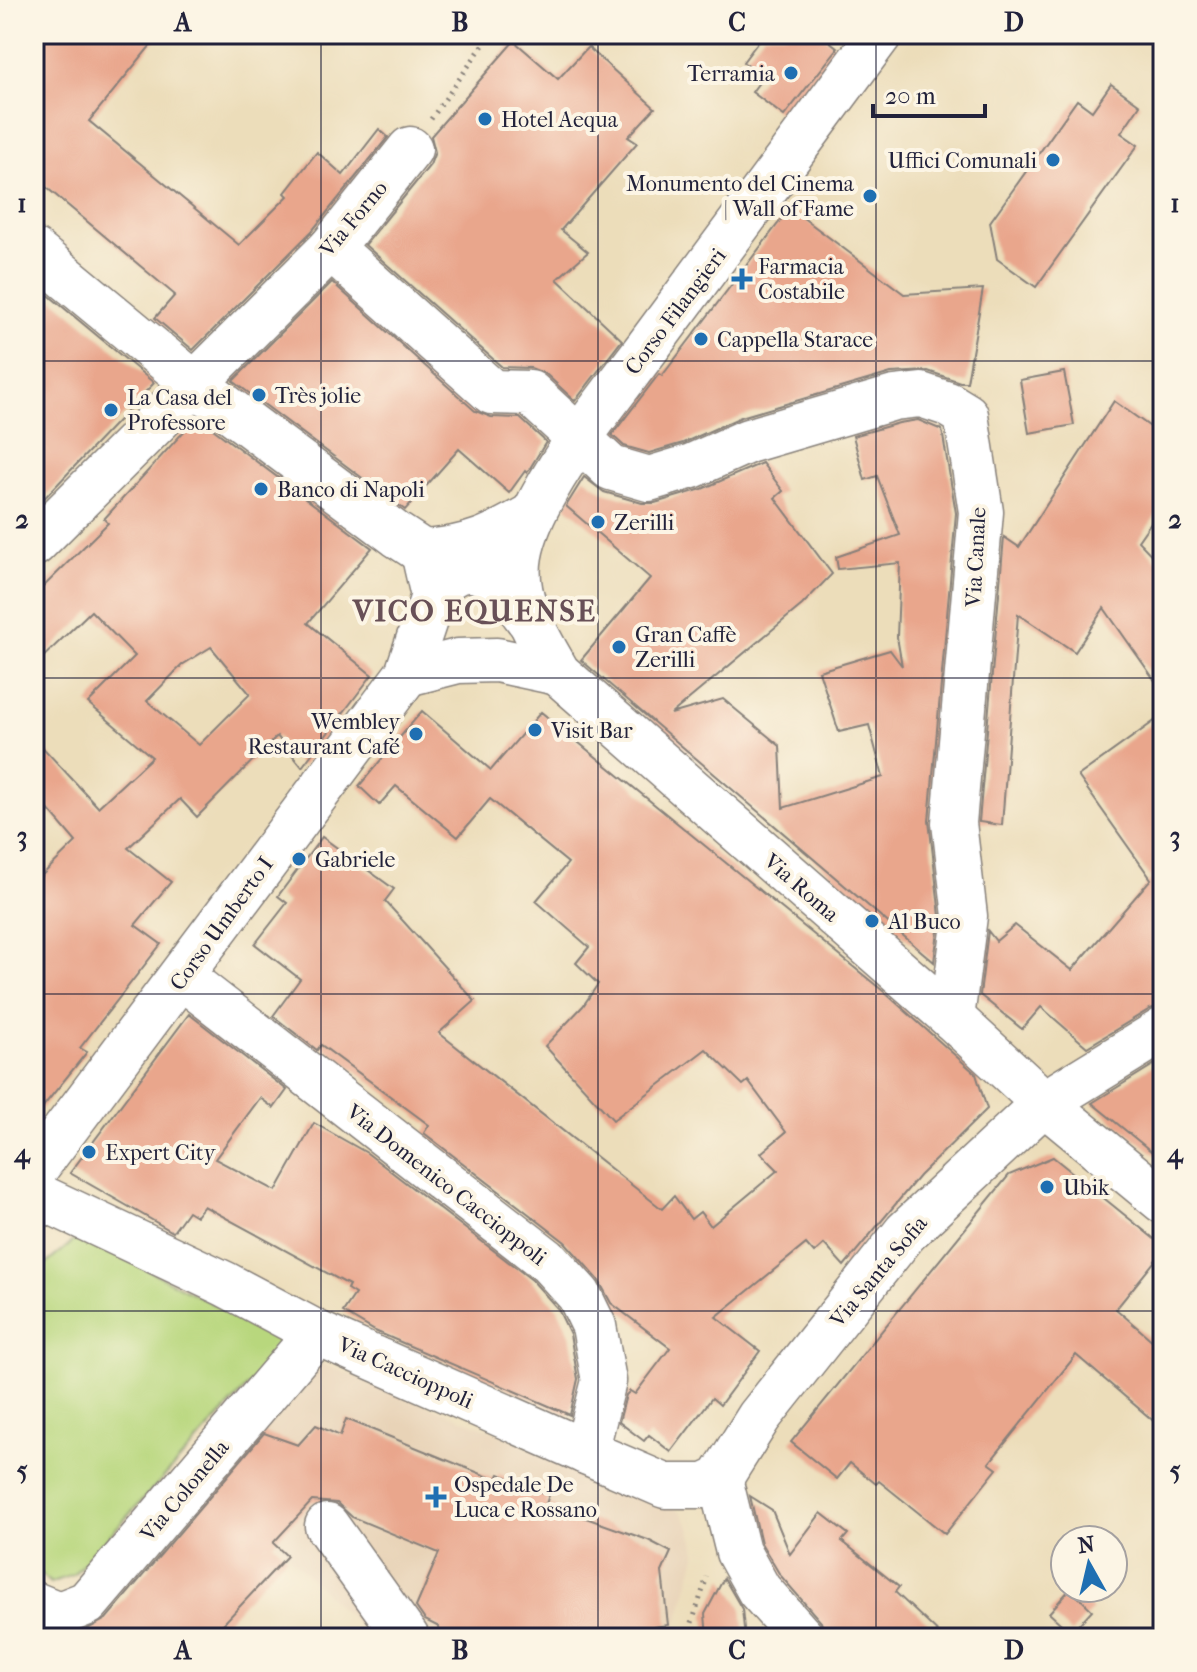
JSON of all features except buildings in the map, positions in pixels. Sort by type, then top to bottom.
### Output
[{"type":"street","name":"Corso Filangieri","points":[[532,515],[580,439],[880,34]]},
{"type":"street","name":"Via Forno","points":[[34,544],[331,248],[410,149]]},
{"type":"street","points":[[331,248],[492,392],[530,393],[580,439]]},
{"type":"street","points":[[34,251],[195,384],[423,552],[433,596]]},
{"type":"street","name":"Via Canale","points":[[580,439],[611,468],[649,479],[692,466],[748,441],[894,398],[921,395],[948,404],[966,415],[981,512],[954,823],[965,916],[952,1018]]},
{"type":"street","points":[[423,552],[465,547],[494,537],[532,515]]},
{"type":"street","points":[[528,619],[520,588],[520,556],[532,515]]},
{"type":"street","points":[[433,596],[450,576],[463,570],[494,578],[528,619],[558,673]]},
{"type":"street","name":"Corso Umberto I","points":[[34,1171],[407,674],[433,596]]},
{"type":"street","points":[[407,674],[458,661],[497,660],[558,673]]},
{"type":"street","name":"Via Roma","points":[[558,673],[952,1018],[1044,1103],[1163,1201]]},
{"type":"street","name":"Via Domenico Caccioppoli","points":[[182,977],[549,1262],[579,1295],[594,1326],[604,1381],[586,1452]]},
{"type":"street","name":"Via Santa Sofia","points":[[720,1479],[759,1417],[906,1232],[1044,1103],[1163,1030]]},
{"type":"street","name":"Via Caccioppoli","points":[[34,1194],[225,1284],[317,1333],[665,1486],[705,1486],[720,1479]]},
{"type":"street","name":"Via Colonella","points":[[34,1604],[59,1614],[87,1603],[317,1333]]},
{"type":"street","points":[[720,1479],[738,1552],[759,1590],[802,1638]]},
{"type":"street","points":[[327,1526],[407,1638]]},
{"type":"path","points":[[410,149],[491,34]]},
{"type":"shaded area","name":"Ospedale De Luca e Rossano","points":[[321,1363],[490,1430],[681,1512],[690,1527],[697,1552],[680,1615],[670,1638],[370,1638],[210,1482]]},
{"type":"green space","points":[[81,1235],[288,1343],[73,1575],[50,1583],[34,1567],[34,1274]]},
{"type":"place","name":"Terramia","points":[[791,73]]},
{"type":"place","name":"Hotel Aequa","points":[[485,119]]},
{"type":"place","name":"Uffici Comunali","points":[[1053,160]]},
{"type":"place","name":"Monumento del Cinema | Wall of Fame","points":[[870,196]]},
{"type":"place","name":"Farmacia Costabile","points":[[742,279]]},
{"type":"place","name":"Cappella Starace","points":[[701,339]]},
{"type":"place","name":"Très jolie","points":[[259,395]]},
{"type":"place","name":"La Casa del Professore","points":[[111,410]]},
{"type":"place","name":"Banco di Napoli","points":[[261,489]]},
{"type":"place","name":"Zerilli","points":[[598,522]]},
{"type":"place","name":"Gran Caffè Zerilli","points":[[619,647]]},
{"type":"place","name":"Visit Bar","points":[[535,730]]},
{"type":"place","name":"Wembley Restaurant Café","points":[[416,734]]},
{"type":"place","name":"Gabriele","points":[[299,859]]},
{"type":"place","name":"Al Buco","points":[[872,921]]},
{"type":"place","name":"Expert City","points":[[89,1152]]},
{"type":"place","name":"Ubik","points":[[1047,1187]]},
{"type":"place","name":"Ospedale De Luca e Rossano","points":[[436,1497]]},
{"type":"district","name":"VICO EQUENSE","points":[[475,611]]}]
